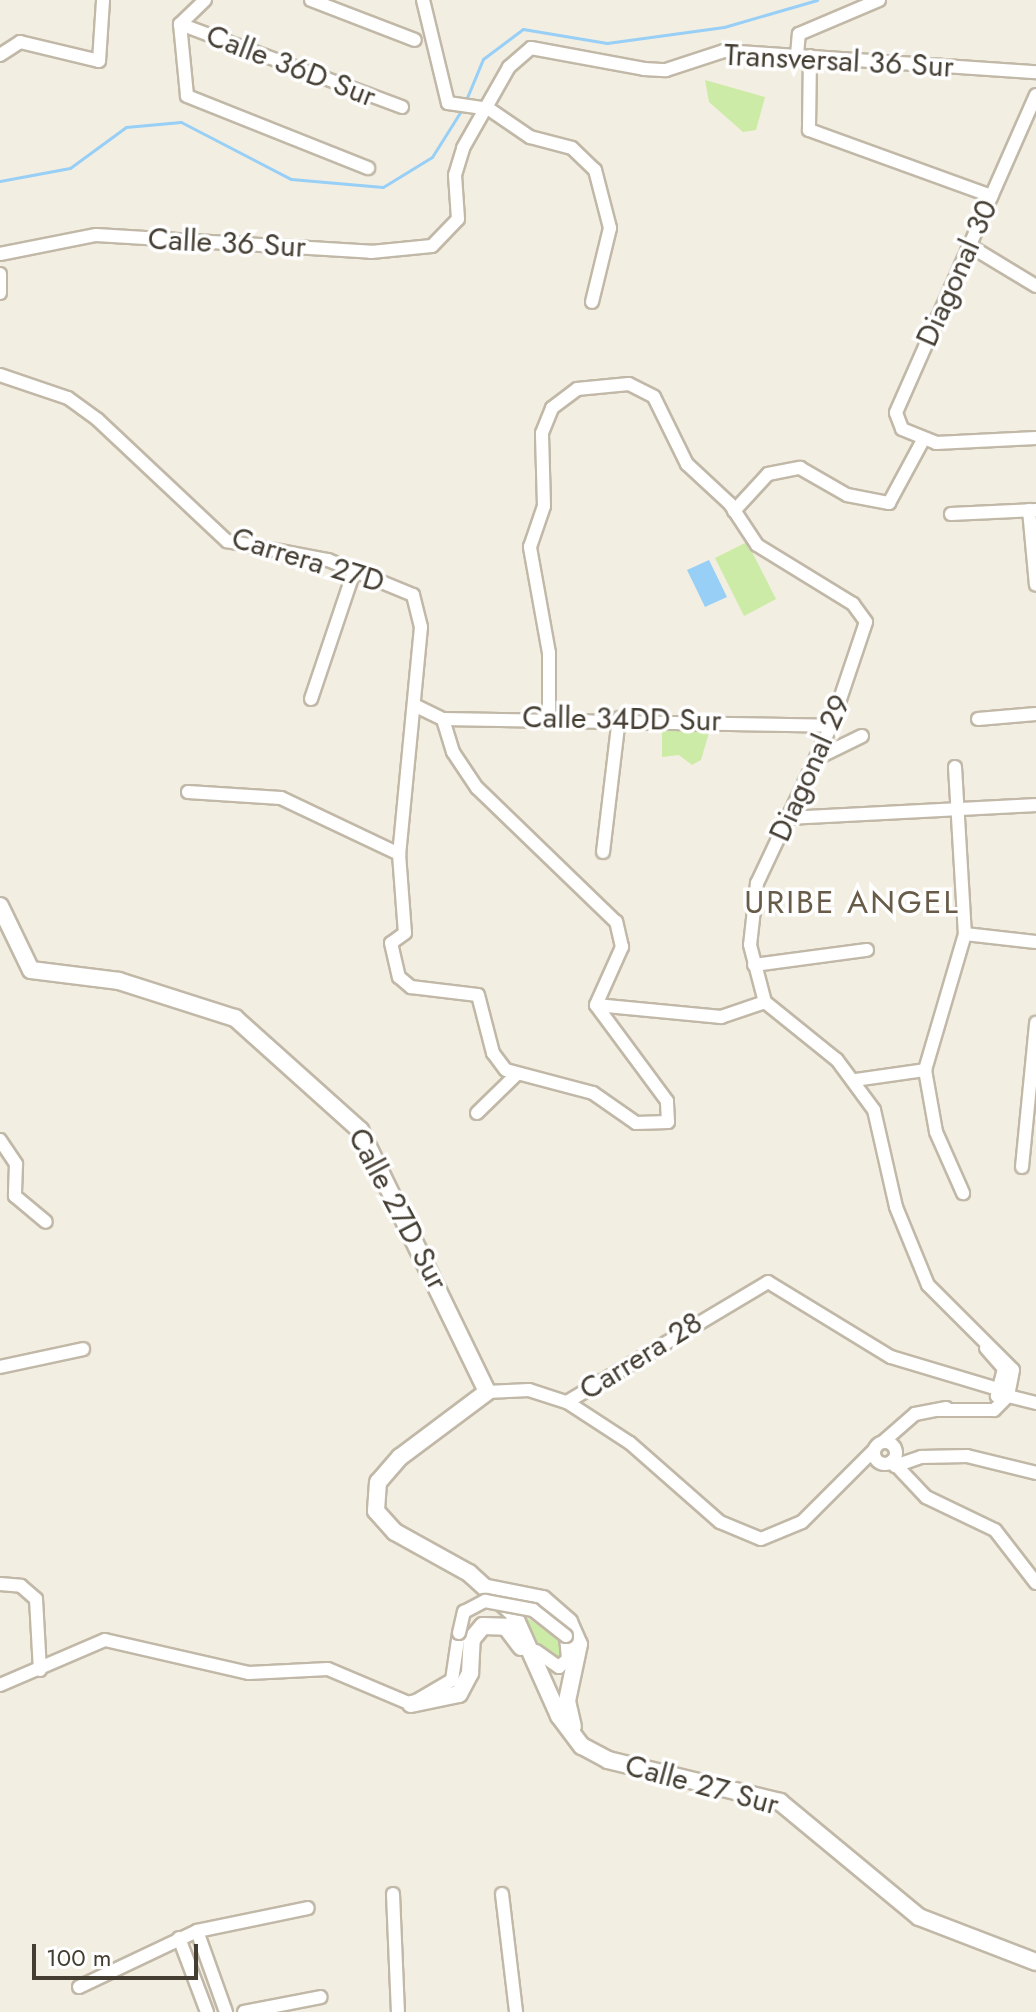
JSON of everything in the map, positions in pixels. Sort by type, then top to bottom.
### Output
[{"type":"street","points":[[0,55],[20,42],[99,61],[103,0]]},
{"type":"street","points":[[205,0],[180,24],[187,96],[368,168]]},
{"type":"street","points":[[311,0],[415,40]]},
{"type":"street","points":[[423,0],[440,91],[455,104],[485,108],[530,137],[572,148],[595,170],[610,228],[592,302]]},
{"type":"street","points":[[879,0],[799,34],[809,130],[991,196]]},
{"type":"street","name":"Calle 36D Sur","points":[[180,24],[402,107]]},
{"type":"street","name":"Transversal 36 Sur","points":[[485,108],[509,67],[531,48],[666,70],[724,51],[1036,72]]},
{"type":"street","name":"Diagonal 30","points":[[923,440],[902,429],[896,413],[1036,95]]},
{"type":"street","name":"Calle 36 Sur","points":[[0,254],[70,236],[371,252],[419,249],[452,232],[458,219],[457,161],[485,108]]},
{"type":"street","points":[[970,246],[1036,286]]},
{"type":"street","points":[[0,274],[0,293]]},
{"type":"street","name":"Carrera 27D","points":[[0,375],[46,388],[88,413],[227,541],[354,571],[402,589],[420,607],[416,706],[399,854],[405,933],[391,943],[399,977],[411,987],[478,995],[493,1053],[516,1075]]},
{"type":"street","name":"Diagonal 29","points":[[549,717],[549,653],[530,547],[544,506],[539,449],[547,417],[563,398],[593,384],[644,390],[661,406],[694,474],[734,511],[757,545],[853,604],[866,622],[831,726],[750,911],[754,965],[765,1002]]},
{"type":"street","points":[[734,511],[768,474],[800,468],[861,500],[889,503],[923,440],[1036,438]]},
{"type":"street","points":[[951,514],[1032,510],[1036,585]]},
{"type":"street","points":[[311,699],[354,571]]},
{"type":"street","name":"Calle 34DD Sur","points":[[416,706],[443,719],[619,718],[831,726]]},
{"type":"street","points":[[978,719],[1036,714]]},
{"type":"street","points":[[603,852],[619,718]]},
{"type":"street","points":[[443,719],[453,752],[477,788],[616,922],[622,947],[596,1005]]},
{"type":"street","points":[[817,758],[862,736]]},
{"type":"street","points":[[955,767],[965,934],[925,1070],[936,1132],[963,1193]]},
{"type":"street","points":[[188,792],[281,798],[399,854]]},
{"type":"street","points":[[789,818],[1036,805]]},
{"type":"street","name":"Calle 27D Sur","points":[[0,906],[31,970],[119,981],[235,1018],[341,1108],[377,1155],[487,1392]]},
{"type":"street","points":[[965,934],[1036,942]]},
{"type":"street","points":[[754,965],[867,950]]},
{"type":"street","points":[[596,1005],[721,1017],[765,1002],[855,1080],[879,1123],[910,1250],[950,1312],[1005,1354],[1014,1380],[985,1412],[939,1410],[915,1414],[898,1427],[886,1454]]},
{"type":"street","points":[[477,1113],[516,1075],[593,1093],[636,1123],[668,1122],[667,1101],[596,1005]]},
{"type":"street","points":[[1022,1167],[1030,1132],[1036,1023]]},
{"type":"street","points":[[855,1080],[925,1070]]},
{"type":"street","points":[[0,1140],[16,1164],[15,1196],[46,1222]]},
{"type":"street","name":"Carrera 28","points":[[487,1392],[529,1390],[567,1402],[768,1282],[891,1357],[1004,1393]]},
{"type":"street","points":[[0,1367],[83,1349]]},
{"type":"street","name":"Calle 27 Sur","points":[[487,1392],[400,1457],[373,1499],[395,1532],[469,1573],[519,1625],[559,1716],[589,1751],[767,1796],[850,1856],[919,1917],[1036,1962]]},
{"type":"street","points":[[1004,1393],[1036,1403]]},
{"type":"street","points":[[567,1402],[747,1537],[788,1532],[862,1466],[886,1454],[967,1456],[1036,1473]]},
{"type":"street","points":[[886,1454],[926,1497],[995,1530],[1036,1583]]},
{"type":"street","points":[[0,1584],[21,1586],[36,1599],[40,1670]]},
{"type":"street","points":[[484,1586],[560,1610],[577,1635],[578,1658],[556,1683],[540,1672]]},
{"type":"street","points":[[411,1704],[452,1680],[464,1612],[485,1601],[533,1610],[566,1636],[578,1658]]},
{"type":"street","points":[[0,1685],[105,1640],[249,1673],[328,1669],[411,1704],[459,1694],[470,1673],[472,1639],[491,1623],[512,1632],[559,1716]]},
{"type":"street","points":[[519,1625],[546,1665],[566,1671]]},
{"type":"street","points":[[566,1636],[569,1714],[589,1751]]},
{"type":"street","points":[[850,1856],[868,1849]]},
{"type":"street","points":[[393,1894],[398,2012]]},
{"type":"street","points":[[502,1894],[516,2012]]},
{"type":"street","points":[[79,1987],[197,1931],[308,1908]]},
{"type":"street","points":[[197,1931],[226,2012]]},
{"type":"street","points":[[179,1938],[207,2012]]},
{"type":"street","points":[[244,2012],[321,1997]]},
{"type":"green space","points":[[705,80],[765,97],[756,130],[743,132],[709,102]]},
{"type":"green space","points":[[747,542],[776,599],[744,616],[715,558]]},
{"type":"green space","points":[[662,726],[710,729],[701,760],[692,765],[679,755],[662,757]]},
{"type":"green space","points":[[524,1616],[559,1638],[559,1660],[545,1657]]},
{"type":"water","points":[[709,560],[727,597],[705,607],[687,570]]},
{"type":"waterway","points":[[466,100],[483,59],[523,29],[607,43],[724,27],[817,0]]},
{"type":"waterway","points":[[0,181],[70,168],[126,127],[181,122],[291,179],[383,187],[432,157],[461,111]]},
{"type":"district","name":"URIBE ANGEL","points":[[852,902]]}]
